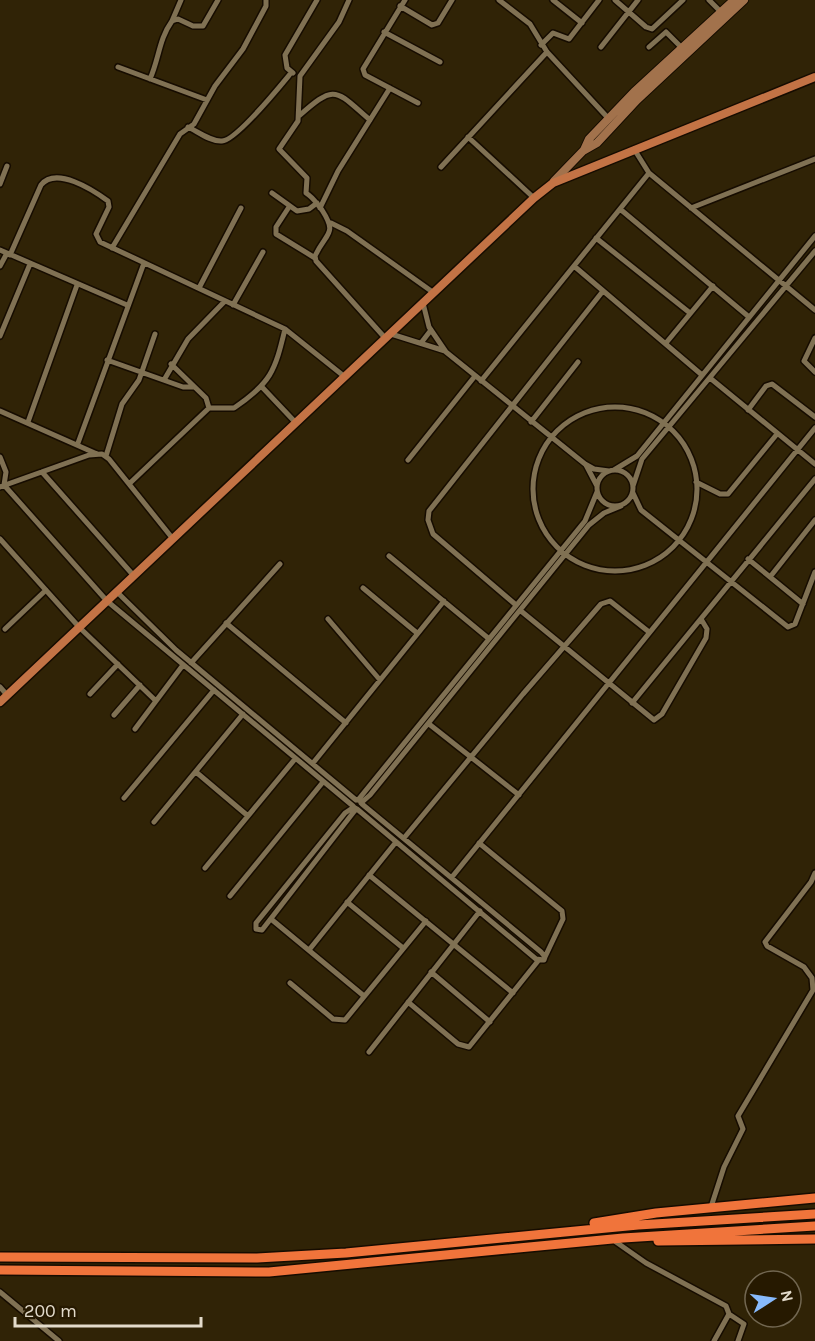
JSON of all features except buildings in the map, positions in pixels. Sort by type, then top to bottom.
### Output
[{"type":"highway","points":[[515,1237],[656,1213],[815,1198]]},
{"type":"highway","points":[[0,1257],[257,1258],[346,1253],[638,1224],[815,1214]]},
{"type":"highway","points":[[0,1270],[269,1272],[623,1238],[815,1226]]},
{"type":"highway","points":[[560,1244],[815,1239]]},
{"type":"main road","points":[[0,702],[534,198],[553,183],[815,77]]},
{"type":"street","points":[[150,79],[158,59],[160,42],[181,0]]},
{"type":"street","points":[[172,21],[178,19],[193,26],[203,26],[218,0]]},
{"type":"street","points":[[112,248],[180,134],[194,124],[207,100],[243,49],[266,6],[266,0]]},
{"type":"street","points":[[300,76],[291,72],[285,64],[285,56],[317,0]]},
{"type":"street","points":[[299,116],[300,76],[335,28],[349,0]]},
{"type":"street","points":[[405,0],[363,69],[365,75],[418,103]]},
{"type":"street","points":[[400,6],[432,26],[438,23],[452,0]]},
{"type":"street","points":[[499,0],[530,24],[547,52],[608,118]]},
{"type":"street","points":[[553,0],[582,23]]},
{"type":"street","points":[[542,45],[553,33],[569,39],[600,0]]},
{"type":"street","points":[[615,0],[652,29],[683,0]]},
{"type":"street","points":[[601,47],[638,0]]},
{"type":"street","points":[[670,0],[677,6]]},
{"type":"street","points":[[709,0],[721,12]]},
{"type":"street","points":[[553,183],[583,151],[589,139],[608,118],[734,0]]},
{"type":"street","points":[[583,151],[597,143],[637,100],[744,0]]},
{"type":"street","points":[[384,32],[440,62]]},
{"type":"street","points":[[649,47],[666,32],[682,48]]},
{"type":"street","points":[[441,167],[547,52]]},
{"type":"street","points":[[118,67],[207,100]]},
{"type":"street","points":[[188,127],[218,141],[225,141],[257,112],[291,72]]},
{"type":"street","points":[[272,193],[289,207],[302,211],[319,206],[390,88]]},
{"type":"street","points":[[370,120],[342,96],[332,93],[321,96],[299,116],[279,149],[307,178],[304,190],[331,223],[347,231],[434,293]]},
{"type":"street","points":[[468,137],[534,198]]},
{"type":"street","points":[[634,150],[649,173],[815,309]]},
{"type":"street","points":[[691,208],[815,159]]},
{"type":"street","points":[[0,184],[7,166]]},
{"type":"street","points":[[481,381],[649,173]]},
{"type":"street","points":[[0,266],[41,185],[46,179],[63,178],[108,201],[110,207],[97,229],[96,237],[112,248],[285,329],[345,376]]},
{"type":"street","points":[[289,207],[276,227],[276,234],[315,258],[388,336],[446,351]]},
{"type":"street","points":[[199,288],[241,208]]},
{"type":"street","points":[[620,209],[749,316]]},
{"type":"street","points":[[315,258],[331,223]]},
{"type":"street","points":[[815,236],[638,456],[601,477],[590,514],[488,638],[357,805],[271,919],[262,930],[256,929],[256,923],[345,813],[357,805],[429,724],[597,518],[624,504],[633,489],[642,459],[815,250]]},
{"type":"street","points":[[596,238],[690,313]]},
{"type":"street","points":[[0,250],[127,305]]},
{"type":"street","points":[[233,305],[263,252]]},
{"type":"street","points":[[78,443],[144,263]]},
{"type":"street","points":[[0,336],[30,264]]},
{"type":"street","points":[[574,266],[702,375]]},
{"type":"street","points":[[28,422],[77,285]]},
{"type":"street","points":[[666,343],[713,286]]},
{"type":"street","points":[[516,605],[433,534],[428,520],[432,505],[603,291]]},
{"type":"street","points":[[164,380],[171,364],[188,339],[225,301]]},
{"type":"street","points":[[423,303],[431,330],[446,351],[585,464],[594,469],[628,476],[641,510]]},
{"type":"street","points":[[129,484],[209,408],[234,408],[261,386],[275,369],[285,329]]},
{"type":"street","points":[[421,343],[431,330]]},
{"type":"street","points":[[106,456],[122,404],[137,385],[155,334]]},
{"type":"street","points":[[815,338],[804,361],[815,372]]},
{"type":"street","points":[[107,360],[183,387],[194,387]]},
{"type":"street","points":[[531,422],[578,362]]},
{"type":"street","points":[[171,364],[208,402],[209,408]]},
{"type":"street","points":[[408,460],[475,376]]},
{"type":"street","points":[[710,378],[815,464]]},
{"type":"street","points":[[748,410],[766,386],[772,384],[815,417]]},
{"type":"street","points":[[261,386],[296,423]]},
{"type":"street","points":[[606,407],[638,410],[665,421],[691,456],[696,482],[694,512],[679,541],[658,559],[624,570],[598,570],[566,555],[552,542],[540,523],[533,494],[537,463],[551,436],[578,414],[606,407]]},
{"type":"street","points":[[0,411],[106,456],[173,539]]},
{"type":"street","points":[[452,877],[815,428]]},
{"type":"street","points":[[696,482],[720,494],[728,494],[777,434]]},
{"type":"street","points":[[2,486],[97,454]]},
{"type":"street","points":[[0,457],[6,472],[2,486]]},
{"type":"street","points":[[585,464],[597,490],[609,506],[624,504],[641,510],[788,627],[795,624],[815,572]]},
{"type":"street","points":[[42,472],[134,576]]},
{"type":"street","points":[[632,703],[815,479]]},
{"type":"street","points":[[2,486],[107,601],[323,782],[404,838],[545,957]]},
{"type":"street","points":[[770,577],[815,520]]},
{"type":"street","points":[[0,539],[79,627],[156,700]]},
{"type":"street","points":[[389,556],[488,638]]},
{"type":"street","points":[[748,559],[803,604]]},
{"type":"street","points":[[191,663],[279,564]]},
{"type":"street","points":[[363,588],[417,633]]},
{"type":"street","points":[[5,629],[46,590]]},
{"type":"street","points":[[117,592],[143,620],[191,663],[313,763],[396,842],[538,961]]},
{"type":"street","points":[[404,838],[470,757],[606,600],[617,605],[650,632]]},
{"type":"street","points":[[313,763],[444,601]]},
{"type":"street","points":[[521,611],[651,719],[659,718],[708,634],[701,619]]},
{"type":"street","points":[[328,619],[380,680]]},
{"type":"street","points":[[226,623],[346,723]]},
{"type":"street","points":[[90,694],[118,664]]},
{"type":"street","points":[[135,729],[183,665]]},
{"type":"street","points":[[114,716],[140,685]]},
{"type":"street","points":[[0,687],[7,695]]},
{"type":"street","points":[[124,798],[214,690]]},
{"type":"street","points":[[154,822],[243,714]]},
{"type":"street","points":[[429,724],[519,795]]},
{"type":"street","points":[[205,868],[295,759]]},
{"type":"street","points":[[196,772],[248,816]]},
{"type":"street","points":[[230,896],[323,782]]},
{"type":"street","points":[[309,950],[396,842]]},
{"type":"street","points":[[408,1002],[462,1047],[472,1045],[538,961],[542,962],[563,919],[562,911],[479,843]]},
{"type":"street","points":[[711,1207],[724,1167],[743,1129],[738,1116],[777,1047],[810,998],[814,983],[809,972],[800,963],[767,946],[765,942],[815,873]]},
{"type":"street","points":[[369,875],[513,993]]},
{"type":"street","points":[[347,902],[403,948]]},
{"type":"street","points":[[369,1052],[480,911]]},
{"type":"street","points":[[271,919],[364,996]]},
{"type":"street","points":[[290,983],[338,1021],[345,1020],[426,921]]},
{"type":"street","points":[[431,972],[490,1022]]},
{"type":"street","points":[[616,1242],[662,1272],[726,1306],[729,1314],[744,1324],[738,1341]]},
{"type":"street","points":[[0,1292],[59,1341]]},
{"type":"street","points":[[714,1341],[729,1314]]}]
